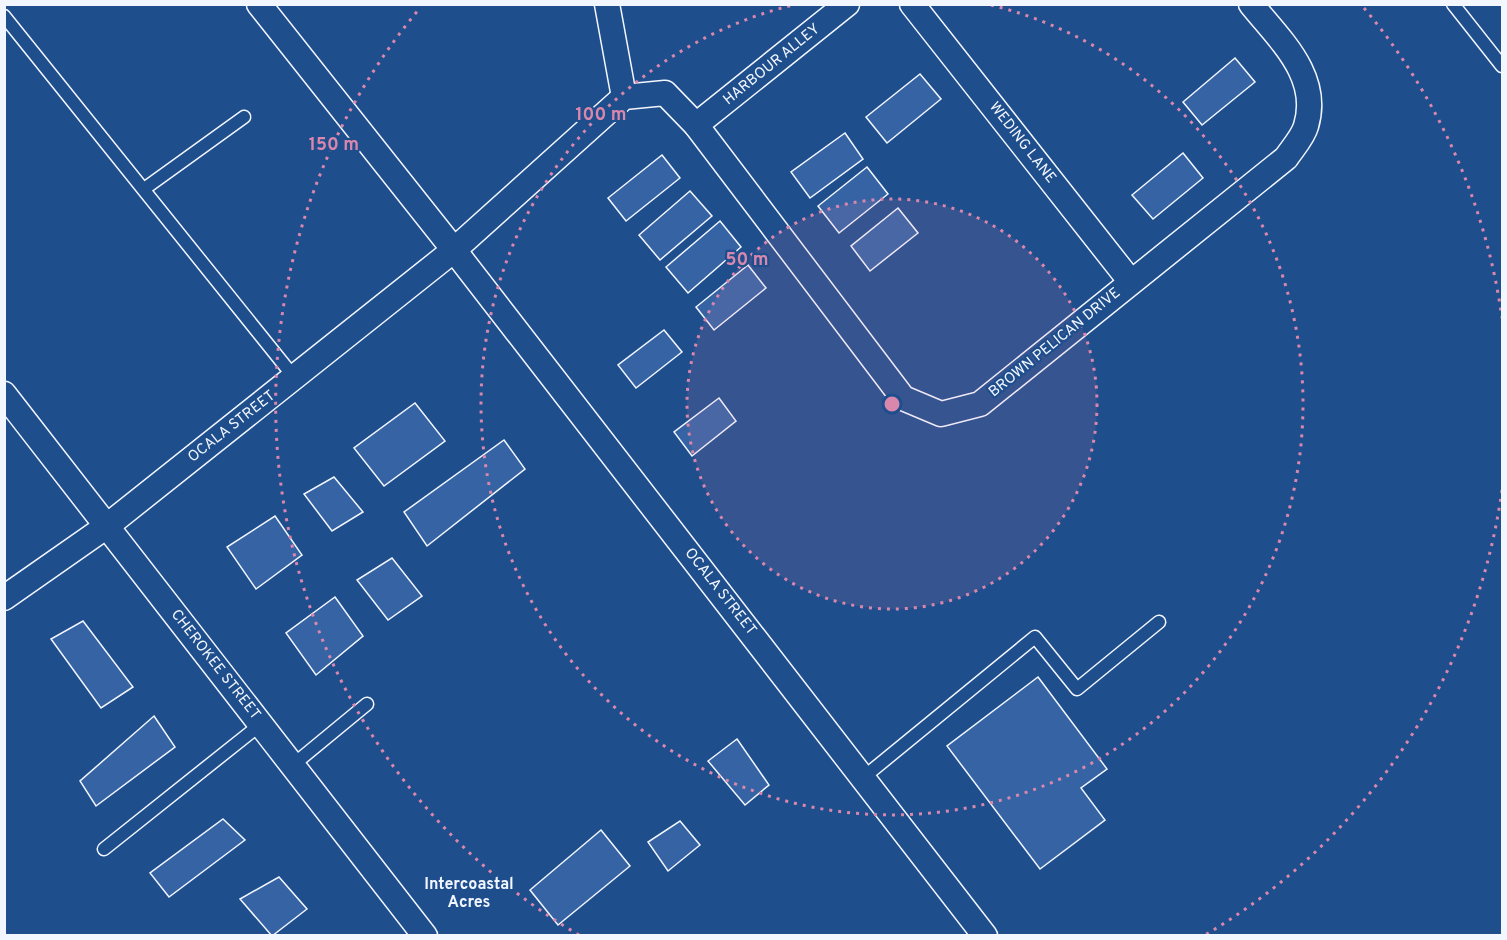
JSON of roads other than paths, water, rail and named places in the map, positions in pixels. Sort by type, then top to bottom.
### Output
[{"type":"street","name":"OCALA STREET","points":[[259,4],[454,250],[985,936]]},
{"type":"street","points":[[454,250],[624,97],[607,4]]},
{"type":"street","name":"HARBOUR ALLEY","points":[[696,125],[847,4]]},
{"type":"street","name":"WEDING LANE","points":[[912,4],[1131,282]]},
{"type":"street","name":"BROWN PELICAN DRIVE","points":[[624,97],[665,93],[696,125],[903,398],[941,414],[980,404],[1286,158],[1306,128],[1310,90],[1299,62],[1251,4]]},
{"type":"street","name":"OCALA STREET","points":[[4,598],[107,526],[454,250]]},
{"type":"street","name":"CHEROKEE STREET","points":[[4,394],[425,936]]},
{"type":"lane","points":[[1453,4],[1503,66]]},
{"type":"lane","points":[[5,17],[294,377]]},
{"type":"lane","points":[[144,189],[244,117]]},
{"type":"lane","points":[[864,777],[1035,637],[1077,689],[1159,622]]},
{"type":"lane","points":[[293,765],[367,704]]},
{"type":"lane","points":[[104,849],[261,724]]},
{"type":"district","name":"Intercoastal Acres","points":[[469,894]]}]
